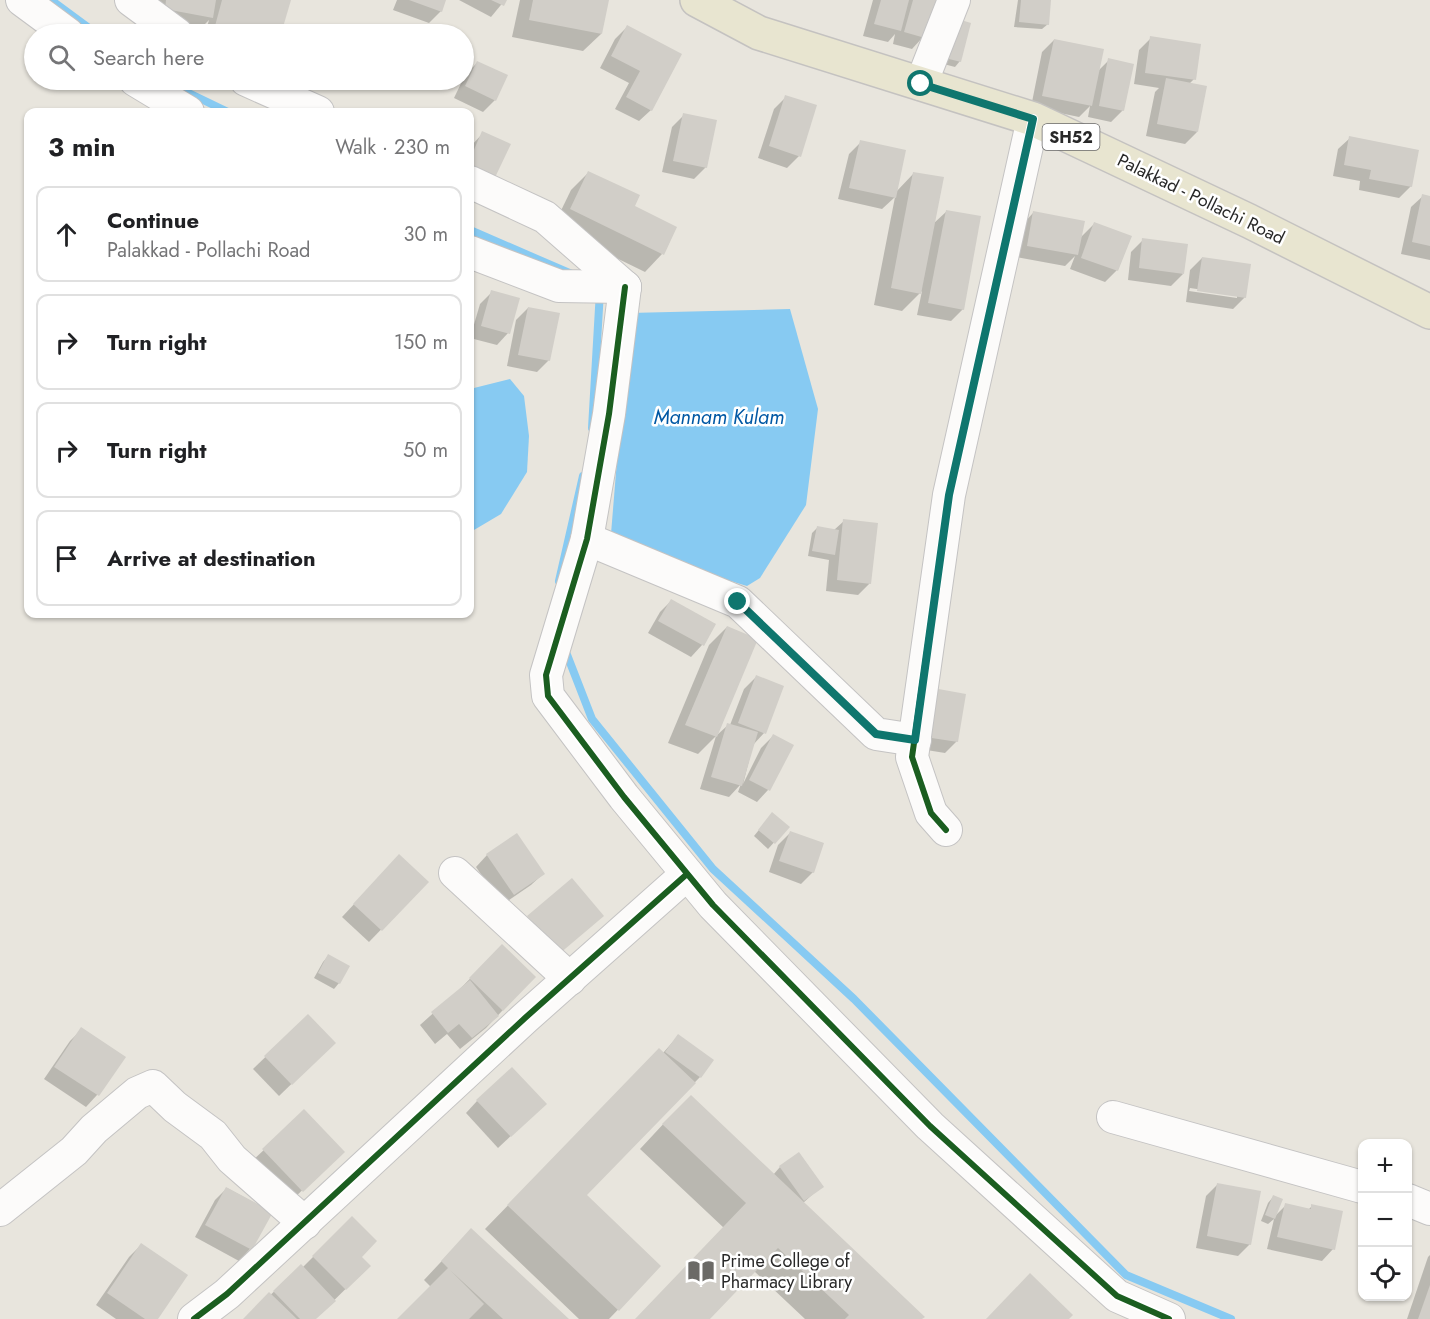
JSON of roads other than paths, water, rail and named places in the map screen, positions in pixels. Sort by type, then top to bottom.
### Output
[{"type":"main road","name":"Palakkad - Pollachi Road","points":[[696,0],[759,33],[1033,119],[1249,221],[1430,312]]},
{"type":"street","points":[[22,0],[54,24]]},
{"type":"street","points":[[131,0],[163,24]]},
{"type":"street","points":[[921,84],[954,0]]},
{"type":"street","points":[[152,90],[181,108]]},
{"type":"street","points":[[268,90],[309,108]]},
{"type":"street","points":[[946,830],[932,813],[912,757],[949,495],[1033,119]]},
{"type":"street","points":[[474,184],[545,217],[609,287],[609,414],[588,539],[546,675],[548,696],[624,797],[713,905],[930,1126],[1117,1296],[1169,1319]]},
{"type":"street","points":[[474,254],[559,286],[609,287]]},
{"type":"street","points":[[588,539],[738,602],[876,734],[915,740]]},
{"type":"street","points":[[455,873],[570,979]]},
{"type":"street","points":[[194,1319],[227,1294],[687,874]]},
{"type":"street","points":[[6,1195],[75,1151],[94,1129],[137,1093],[153,1086],[175,1107],[213,1136],[232,1159],[305,1223]]},
{"type":"street","points":[[1113,1117],[1358,1186]]},
{"type":"street","points":[[1412,1202],[1430,1209]]},
{"type":"water","name":"Mannam Kulam","points":[[790,309],[818,409],[806,505],[760,578],[747,586],[681,566],[611,534],[629,313]]},
{"type":"water","points":[[510,379],[524,396],[529,436],[527,472],[501,514],[474,530],[474,388]]},
{"type":"waterway","points":[[51,0],[83,24]]},
{"type":"waterway","points":[[182,90],[220,108]]},
{"type":"waterway","points":[[474,232],[574,275]]},
{"type":"waterway","points":[[592,428],[600,291]]},
{"type":"waterway","points":[[559,581],[583,476]]},
{"type":"waterway","points":[[564,647],[592,719],[713,869],[854,999],[1126,1275],[1231,1319]]},
{"type":"place","name":"Prime College of Pharmacy Library","points":[[701,1271]]}]
